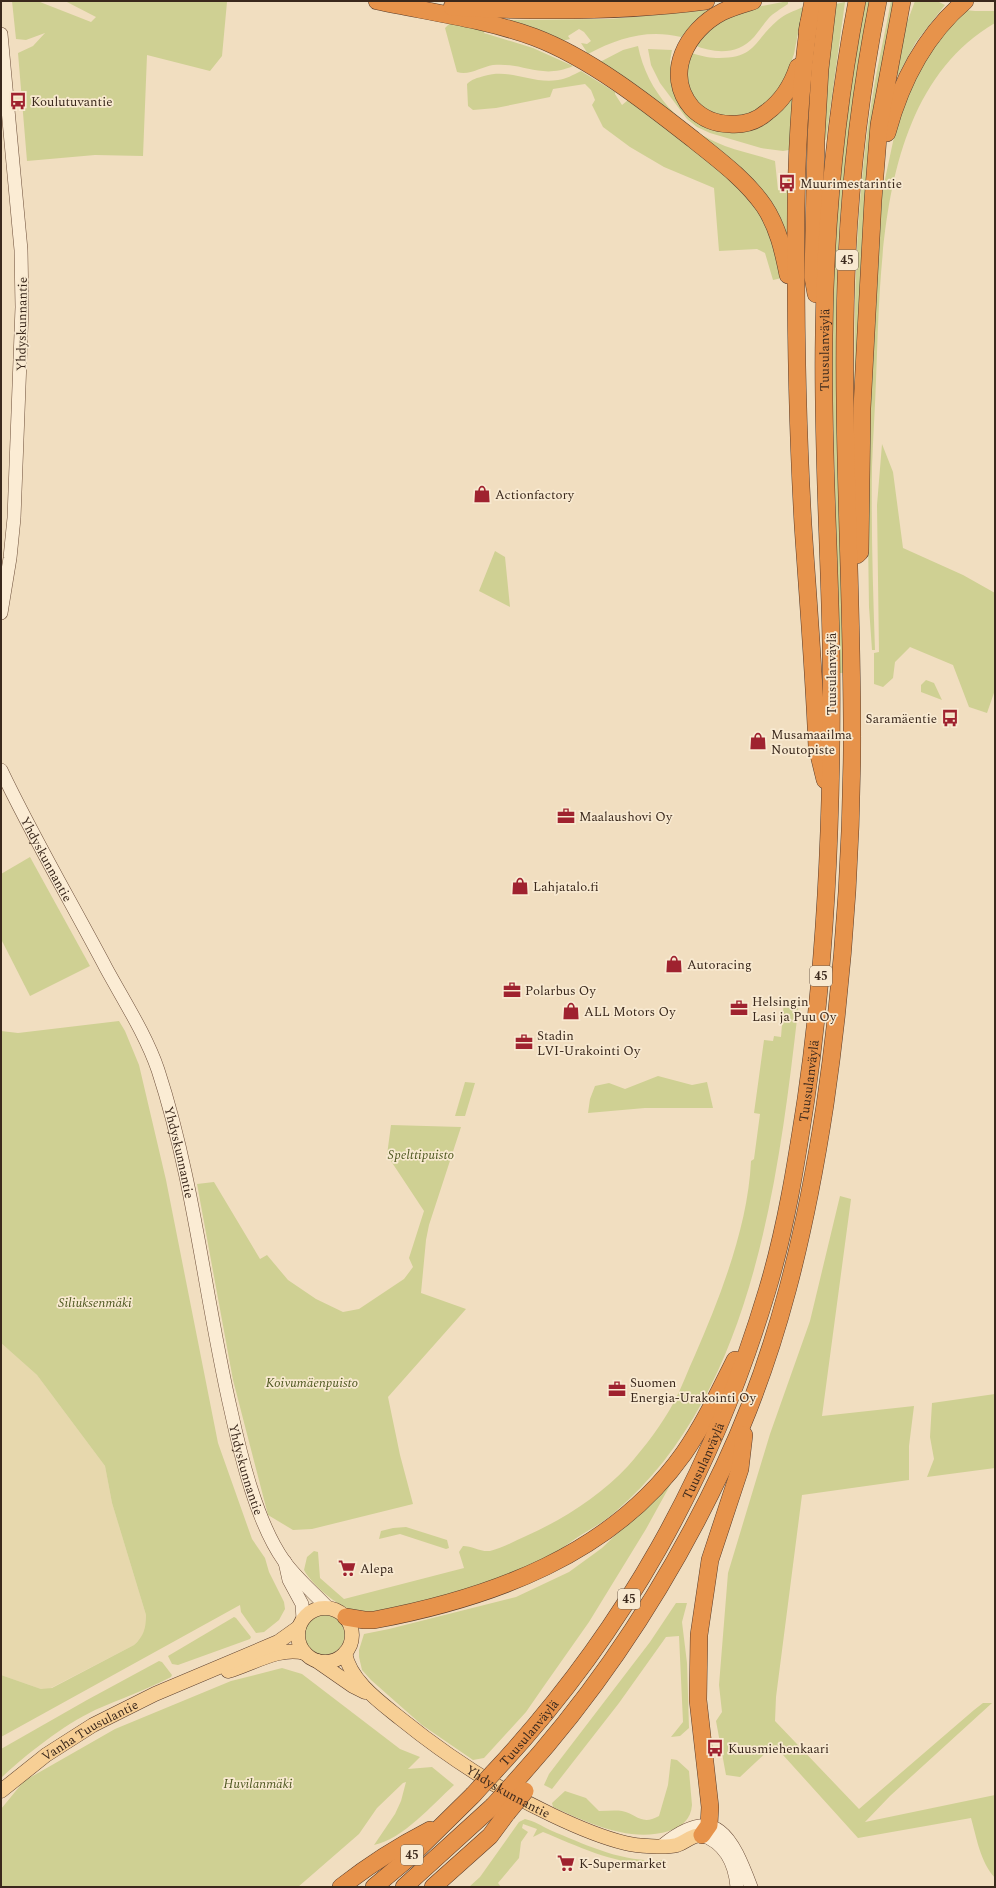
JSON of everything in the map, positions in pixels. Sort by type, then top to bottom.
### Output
[{"type":"highway","points":[[377,1],[508,29],[535,38],[566,52],[610,78],[686,133],[738,176],[753,191],[773,220],[784,252],[788,275],[798,387]]},
{"type":"highway","points":[[390,1],[511,11],[565,12],[651,7],[706,1]]},
{"type":"highway","points":[[449,7],[530,1]]},
{"type":"highway","points":[[753,1],[722,12],[701,26],[686,45],[679,69],[680,87],[684,95],[696,111],[703,117],[718,123],[732,124],[749,122],[758,118],[772,108],[791,84],[801,56],[813,1]]},
{"type":"highway","points":[[824,338],[813,277],[820,77],[828,1]]},
{"type":"highway","name":"Tuusulanväylä","points":[[374,1887],[411,1856],[448,1820],[528,1736],[561,1695],[615,1621],[647,1570],[676,1518],[712,1443],[746,1357],[768,1287],[791,1194],[812,1056],[822,961],[828,882],[831,802],[831,643],[824,338],[828,229],[835,144],[844,74],[857,1]]},
{"type":"highway","name":"Tuusulanväylä","points":[[404,1887],[500,1810],[604,1673],[664,1580],[694,1528],[726,1463],[748,1409],[765,1364],[787,1293],[800,1243],[810,1199],[832,1058],[842,971],[849,862],[852,748],[845,407],[846,270],[856,139],[867,57],[878,1]]},
{"type":"highway","points":[[849,564],[860,552],[862,408],[869,260],[879,125],[902,1]]},
{"type":"highway","points":[[875,187],[893,111],[905,82],[926,43],[940,25],[965,1]]},
{"type":"highway","points":[[809,22],[798,119],[796,223],[798,387],[803,524],[817,747],[831,802]]},
{"type":"highway","points":[[346,1617],[364,1620],[394,1616],[459,1600],[503,1586],[529,1576],[559,1561],[587,1545],[615,1525],[647,1496],[683,1453],[717,1396],[768,1287]]},
{"type":"highway","points":[[705,1830],[710,1807],[698,1700],[699,1635],[710,1560],[740,1469],[748,1409]]},
{"type":"highway","points":[[433,1887],[490,1836],[500,1810]]},
{"type":"highway","points":[[341,1887],[366,1868],[403,1844],[448,1820]]},
{"type":"main road","name":"Yhdyskunnantie","points":[[1,34],[20,243],[22,300],[14,518],[10,558],[1,613]]},
{"type":"main road","name":"Yhdyskunnantie","points":[[1,770],[57,879],[151,1051],[175,1129],[199,1243],[224,1380],[238,1442],[257,1505],[271,1538],[285,1562],[328,1608]]},
{"type":"main road","name":"Yhdyskunnantie","points":[[285,1562],[289,1580],[302,1604],[300,1623]]},
{"type":"main road","points":[[318,1608],[328,1608],[335,1609],[346,1617],[349,1622],[351,1639],[350,1646],[345,1653],[329,1662],[317,1661],[305,1653],[299,1644],[297,1634],[300,1623],[310,1612],[318,1608]]},
{"type":"main road","name":"Vanha Tuusulantie","points":[[187,1682],[228,1662],[278,1642],[300,1623]]},
{"type":"main road","name":"Vanha Tuusulantie","points":[[1,1791],[21,1773],[68,1740],[155,1694],[187,1682],[231,1670],[281,1652],[292,1651],[305,1653]]},
{"type":"main road","name":"Yhdyskunnantie","points":[[345,1653],[347,1662],[352,1672],[374,1696],[420,1734],[466,1767],[516,1797],[568,1822],[603,1836],[638,1845],[676,1845],[705,1830]]},
{"type":"main road","name":"Yhdyskunnantie","points":[[317,1661],[352,1686],[374,1696]]},
{"type":"main road","points":[[705,1830],[718,1829],[735,1848],[751,1887]]},
{"type":"main road","points":[[705,1830],[728,1855],[736,1873],[737,1887]]},
{"type":"shaded area","points":[[1,1343],[37,1375],[105,1466],[112,1503],[146,1615],[146,1627],[143,1635],[134,1645],[47,1690],[1,1675]]},
{"type":"green space","points":[[12,1],[40,2],[91,22],[96,17],[65,1],[227,2],[222,56],[210,71],[147,55],[143,156],[95,155],[27,161],[18,53],[33,46],[45,33],[26,40],[16,39]]},
{"type":"green space","points":[[788,1],[788,4],[770,17],[754,37],[741,47],[734,50],[718,51],[694,45],[711,27],[746,9]]},
{"type":"green space","points":[[865,1],[870,1],[848,139],[839,230],[837,278],[836,338],[843,673],[840,673],[831,338],[835,229],[848,95]]},
{"type":"green space","points":[[891,1],[899,1],[855,398],[856,279],[860,199],[875,81]]},
{"type":"green space","points":[[915,1],[937,1],[945,5],[916,42],[897,77],[902,36]]},
{"type":"green space","points":[[845,2],[826,140],[823,139],[831,38],[836,4]]},
{"type":"green space","points":[[803,7],[794,54],[782,89],[751,116],[719,118],[697,103],[685,79],[691,53],[713,58],[729,58],[747,52],[781,18]]},
{"type":"green space","points":[[709,10],[681,37],[656,34],[633,36],[610,43],[588,54],[581,43],[587,44],[591,41],[584,32],[579,29],[568,36],[570,39],[558,42],[503,20],[610,19]]},
{"type":"green space","points":[[965,10],[995,11],[995,23],[956,53],[928,91],[907,135],[894,183],[885,233],[880,284],[872,467],[875,650],[872,650],[869,607],[867,470],[881,198],[897,123],[903,104],[928,53]]},
{"type":"green space","points":[[451,22],[484,31],[484,33],[533,48],[573,66],[562,70],[542,71],[514,66],[493,65],[466,73],[457,72],[445,28]]},
{"type":"green space","points":[[638,46],[649,79],[658,93],[668,107],[694,130],[725,146],[775,161],[778,190],[788,189],[791,222],[791,252],[778,218],[598,63],[623,50]]},
{"type":"green space","points":[[648,49],[672,50],[670,61],[673,84],[723,130],[796,87],[789,150],[783,151],[761,148],[710,133],[697,127],[687,119],[660,83],[651,65]]},
{"type":"green space","points":[[581,71],[615,92],[622,105],[628,100],[649,113],[734,181],[767,222],[782,278],[773,280],[765,253],[757,249],[719,251],[714,188],[664,167],[630,147],[603,127],[592,105],[595,100],[591,90],[585,84],[553,89],[550,97],[496,108],[473,110],[468,106],[467,84],[479,77],[503,74],[548,81],[564,79]]},
{"type":"green space","points":[[882,444],[893,472],[903,548],[963,575],[995,593],[995,690],[987,713],[969,707],[953,665],[910,647],[895,662],[893,678],[883,687],[874,684],[874,653],[879,652],[877,505]]},
{"type":"green space","points":[[495,551],[505,557],[510,607],[479,591]]},
{"type":"green space","points":[[926,680],[934,683],[942,700],[921,692],[921,685]]},
{"type":"green space","points":[[30,857],[90,966],[30,996],[1,939],[1,874]]},
{"type":"green space","points":[[784,1000],[799,1002],[782,1138],[769,1208],[752,1277],[729,1344],[700,1406],[662,1463],[615,1512],[607,1518],[543,1560],[501,1578],[393,1613],[356,1611],[334,1601],[319,1589],[304,1570],[307,1557],[314,1551],[318,1552],[320,1578],[344,1599],[464,1568],[459,1552],[463,1546],[483,1551],[490,1551],[554,1522],[581,1506],[606,1487],[628,1466],[647,1443],[674,1402],[680,1390],[705,1332],[732,1260],[745,1210],[751,1161],[754,1159],[760,1114],[754,1113],[764,1040],[773,1041],[774,1036],[781,1037]]},
{"type":"green space","name":"Siliuksenmäki","points":[[119,1021],[125,1031],[139,1065],[166,1180],[218,1443],[252,1539],[265,1558],[269,1572],[284,1602],[285,1609],[279,1620],[264,1632],[256,1633],[241,1612],[240,1605],[1,1737],[1,1675],[41,1689],[52,1688],[134,1645],[144,1632],[146,1624],[146,1615],[112,1503],[105,1466],[37,1375],[1,1343],[1,1031],[18,1033]]},
{"type":"green space","points":[[658,1076],[692,1085],[707,1082],[713,1108],[645,1108],[588,1113],[590,1099],[595,1086],[609,1083],[625,1089]]},
{"type":"green space","name":"Spelttipuisto","points":[[465,1082],[475,1083],[465,1116],[455,1116]]},
{"type":"green space","name":"Koivumäenpuisto","points":[[391,1125],[461,1127],[429,1225],[426,1240],[421,1293],[466,1309],[388,1397],[400,1455],[413,1504],[312,1529],[293,1530],[268,1515],[233,1380],[197,1184],[214,1182],[260,1259],[267,1255],[288,1280],[316,1299],[343,1312],[359,1309],[404,1279],[413,1267],[409,1258],[424,1211],[387,1155]]},
{"type":"green space","points":[[840,1196],[851,1199],[822,1416],[914,1406],[909,1446],[909,1480],[802,1495],[776,1697],[775,1721],[859,1809],[974,1710],[983,1703],[992,1703],[890,1796],[865,1822],[995,1795],[995,1878],[982,1857],[971,1818],[858,1838],[774,1745],[740,1777],[726,1775],[716,1721],[722,1712],[719,1685],[728,1573],[770,1434],[810,1321]]},
{"type":"green space","points":[[995,1394],[995,1468],[927,1477],[934,1459],[930,1437],[932,1403]]},
{"type":"green space","points":[[673,1480],[646,1529],[589,1622],[526,1712],[484,1758],[473,1760],[422,1725],[371,1680],[362,1670],[359,1650],[364,1634],[516,1597],[569,1572],[602,1548]]},
{"type":"green space","points":[[406,1527],[447,1540],[449,1548],[446,1549],[400,1534],[379,1539],[381,1531]]},
{"type":"green space","points":[[676,1603],[687,1603],[682,1622],[687,1663],[689,1728],[680,1736],[671,1737],[683,1722],[679,1636],[666,1637],[619,1703],[552,1789],[544,1785],[549,1774],[650,1642]]},
{"type":"green space","points":[[324,1613],[339,1619],[345,1634],[339,1649],[324,1655],[309,1649],[303,1634],[309,1619]]},
{"type":"green space","points":[[234,1617],[251,1637],[250,1639],[178,1665],[172,1664],[168,1656]]},
{"type":"green space","points":[[159,1661],[162,1662],[172,1675],[171,1677],[83,1716],[58,1732],[22,1759],[1,1778],[1,1749]]},
{"type":"green space","name":"Huvilanmäki","points":[[282,1668],[302,1674],[400,1749],[420,1757],[408,1769],[432,1767],[454,1785],[406,1829],[385,1842],[374,1845],[395,1814],[401,1801],[406,1782],[403,1783],[377,1808],[359,1834],[298,1887],[1,1887],[1,1809],[24,1781],[115,1729],[231,1681]]},
{"type":"green space","points":[[671,1759],[677,1760],[689,1771],[692,1805],[690,1814],[685,1822],[674,1829],[654,1834],[639,1835],[624,1833],[595,1825],[553,1807],[552,1803],[565,1791],[586,1798],[599,1811],[622,1811],[643,1820],[653,1819],[659,1816],[668,1785]]},
{"type":"green space","points":[[525,1819],[605,1852],[633,1859],[662,1860],[662,1863],[647,1864],[616,1859],[586,1850],[543,1832],[533,1837],[537,1829],[523,1824],[522,1828],[528,1832],[521,1842],[519,1858],[498,1883],[501,1887],[469,1887],[480,1877],[519,1822]]},
{"type":"place","name":"Koulutuvantie","points":[[18,101]]},
{"type":"place","name":"Muurimestarintie","points":[[787,183]]},
{"type":"place","name":"Actionfactory","points":[[482,494]]},
{"type":"place","name":"Saramäentie","points":[[950,718]]},
{"type":"place","name":"Musamaailma Noutopiste","points":[[758,741]]},
{"type":"place","name":"Maalaushovi Oy","points":[[566,816]]},
{"type":"place","name":"Lahjatalo.fi","points":[[520,886]]},
{"type":"place","name":"Autoracing","points":[[674,964]]},
{"type":"place","name":"Polarbus Oy","points":[[512,990]]},
{"type":"place","name":"Helsingin Lasi ja Puu Oy","points":[[739,1008]]},
{"type":"place","name":"ALL Motors Oy","points":[[571,1011]]},
{"type":"place","name":"Stadin LVI-Urakointi Oy","points":[[524,1042]]},
{"type":"place","name":"Suomen Energia-Urakointi Oy","points":[[617,1389]]},
{"type":"place","name":"Alepa","points":[[347,1568]]},
{"type":"place","name":"Kuusmiehenkaari","points":[[715,1748]]},
{"type":"place","name":"K-Supermarket","points":[[566,1863]]}]
